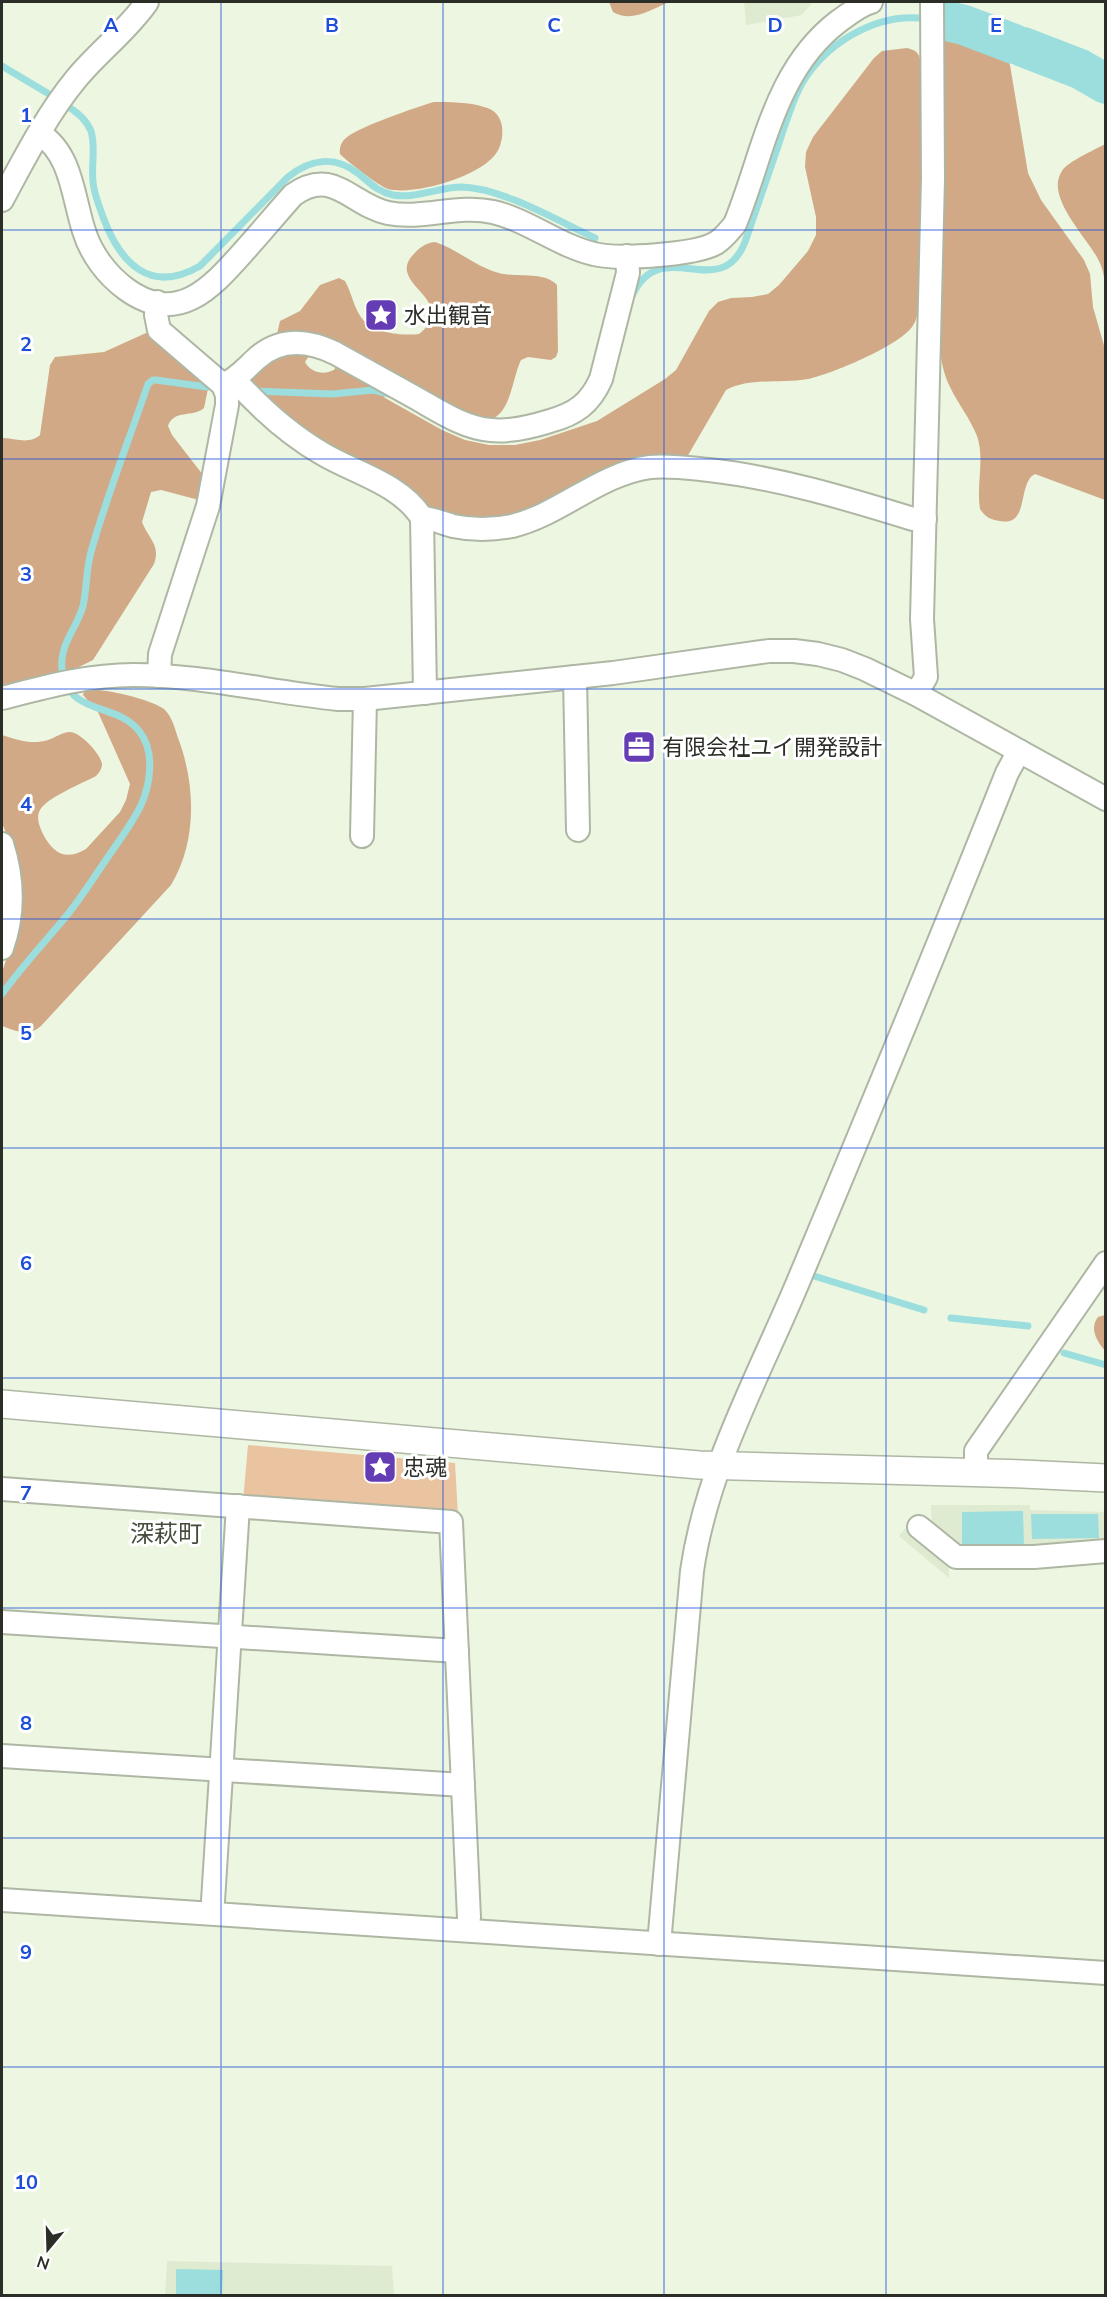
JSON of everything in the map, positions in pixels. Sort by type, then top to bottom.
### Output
[{"type":"street","points":[[2,200],[40,134],[76,79],[131,23],[147,2]]},
{"type":"street","points":[[40,134],[51,141],[61,154],[67,168],[87,243],[94,255],[123,287],[133,294],[157,302],[183,301],[206,291],[293,195],[304,187],[317,183],[330,184],[377,210],[391,214],[459,209],[495,212],[594,254],[627,256],[702,249],[715,244],[726,235],[737,217],[776,106],[805,54],[833,26],[871,2]]},
{"type":"street","points":[[916,694],[926,677],[922,619],[933,179],[932,2]]},
{"type":"street","points":[[159,676],[159,654],[213,488],[229,383],[258,357],[276,346],[296,342],[307,343],[316,344],[335,353],[449,416],[470,425],[490,430],[513,430],[559,419],[586,404],[595,393],[601,380],[628,273],[627,256]]},
{"type":"street","points":[[157,302],[156,315],[159,330],[251,398],[303,442],[383,485],[415,506],[422,518],[425,693]]},
{"type":"street","points":[[422,518],[472,529],[493,529],[513,525],[532,519],[629,471],[670,466],[751,475],[810,488],[913,519],[925,519]]},
{"type":"street","points":[[2,698],[66,683],[131,675],[159,676],[317,697],[365,699],[575,677],[770,651],[794,651],[842,660],[916,694],[1106,799]]},
{"type":"street","points":[[575,677],[578,830]]},
{"type":"street","points":[[362,836],[365,699]]},
{"type":"street","points":[[659,1944],[692,1571],[697,1540],[718,1466],[789,1305],[909,1020],[1007,773],[1019,751]]},
{"type":"street","points":[[2,844],[7,864],[11,902],[9,922],[2,948]]},
{"type":"street","points":[[976,1473],[976,1451],[1106,1263]]},
{"type":"street","points":[[2,1404],[718,1466],[1106,1479]]},
{"type":"street","points":[[2,1489],[452,1522],[469,1918]]},
{"type":"street","points":[[213,1901],[238,1506]]},
{"type":"street","points":[[920,1527],[957,1557],[1034,1557],[1106,1551]]},
{"type":"street","points":[[2,1622],[457,1651]]},
{"type":"street","points":[[2,1756],[463,1785]]},
{"type":"street","points":[[2,1900],[1106,1973]]},
{"type":"shaded area","points":[[609,2],[669,2],[641,14],[627,16],[613,12]]},
{"type":"shaded area","points":[[744,2],[813,2],[802,15],[746,25]]},
{"type":"shaded area","points":[[951,31],[977,37],[1000,51],[1006,58],[1010,65],[1028,173],[1041,200],[1084,260],[1090,274],[1093,307],[1105,349],[1105,500],[1035,474],[1026,486],[1020,511],[1016,517],[1009,521],[994,520],[980,509],[980,463],[977,436],[948,383],[940,351],[945,179],[943,42],[945,35]]},
{"type":"shaded area","points":[[907,48],[915,51],[920,59],[921,179],[917,317],[912,327],[893,342],[864,358],[832,371],[808,379],[756,382],[726,390],[687,457],[530,513],[492,522],[431,512],[316,442],[251,385],[252,376],[278,353],[315,351],[376,386],[385,398],[442,430],[465,440],[489,445],[515,445],[540,440],[597,421],[676,370],[709,311],[718,302],[731,298],[768,294],[779,285],[808,251],[816,235],[816,217],[805,167],[806,152],[813,137],[874,58],[882,51]],"holes":[[[312,355],[334,363],[335,369],[323,373],[314,371],[305,362]]]},
{"type":"shaded area","points":[[434,102],[472,104],[491,109],[496,113],[502,126],[502,139],[497,152],[489,161],[478,169],[447,182],[414,190],[400,190],[388,189],[378,183],[340,154],[340,147],[346,138],[362,128]]},
{"type":"shaded area","points":[[1105,144],[1105,293],[1101,265],[1063,205],[1058,181],[1062,171],[1070,163]]},
{"type":"shaded area","points":[[435,242],[499,273],[545,278],[557,285],[558,351],[556,357],[551,360],[528,357],[521,360],[505,407],[492,419],[483,421],[277,334],[280,321],[300,311],[320,285],[339,278],[345,281],[358,312],[369,325],[390,333],[419,334],[430,322],[432,312],[429,302],[408,276],[407,266],[412,256],[420,248]]},
{"type":"shaded area","points":[[146,333],[209,384],[204,408],[194,413],[174,417],[168,426],[172,435],[203,475],[199,500],[161,490],[151,492],[142,522],[155,547],[154,564],[93,660],[75,669],[2,686],[2,438],[31,440],[40,435],[50,365],[55,357],[104,352]]},
{"type":"shaded area","points":[[109,691],[140,699],[164,709],[169,715],[184,756],[191,794],[186,850],[171,885],[41,1026],[27,1032],[17,1031],[2,1026],[2,972],[12,943],[10,843],[2,823],[2,735],[36,742],[70,732],[84,739],[98,755],[102,766],[96,776],[49,801],[38,815],[42,832],[55,850],[65,855],[78,853],[86,849],[120,812],[130,784],[98,712],[83,695],[84,692]]},
{"type":"shaded area","points":[[1106,1315],[1105,1351],[1097,1339],[1094,1326],[1098,1317]]},
{"type":"shaded area","points":[[248,1445],[455,1463],[458,1516],[243,1501]]},
{"type":"shaded area","points":[[931,1505],[1030,1505],[1030,1510],[1105,1512],[1105,1546],[958,1552],[932,1530]]},
{"type":"shaded area","points":[[909,1524],[949,1557],[949,1578],[899,1536]]},
{"type":"shaded area","points":[[167,2261],[392,2266],[394,2295],[165,2296]]},
{"type":"water","points":[[1023,1511],[1024,1546],[962,1546],[962,1512]]},
{"type":"water","points":[[1031,1514],[1098,1514],[1099,1538],[1032,1539]]},
{"type":"water","points":[[176,2269],[223,2270],[222,2295],[176,2295]]},
{"type":"waterway","points":[[632,296],[644,278],[658,269],[674,267],[706,270],[721,268],[734,260],[745,242],[794,100],[811,70],[836,45],[868,27],[902,18],[920,18]]},
{"type":"waterway","points":[[943,20],[964,25],[1014,44]]},
{"type":"waterway","points":[[1023,47],[1080,69],[1106,84]]},
{"type":"waterway","points":[[2,66],[54,97]]},
{"type":"waterway","points":[[65,105],[80,116],[91,131],[94,186],[98,204],[110,234],[128,260],[139,270],[152,275],[166,277],[182,274],[200,266],[288,177],[305,166],[323,162],[332,162],[350,168],[371,184],[393,195],[402,196],[462,187],[494,193],[530,207],[595,238]]},
{"type":"waterway","points":[[2,994],[79,899],[131,824],[144,796],[150,767],[144,739],[130,722],[83,702],[73,694],[66,684],[62,669],[63,652],[83,606],[89,558],[148,384],[156,380],[207,387]]},
{"type":"waterway","points":[[254,391],[332,394],[374,390],[389,394]]},
{"type":"waterway","points":[[814,1276],[924,1310]]},
{"type":"waterway","points":[[951,1318],[1028,1326]]},
{"type":"waterway","points":[[1064,1353],[1106,1365]]},
{"type":"place","name":"水出観音","points":[[381,315]]},
{"type":"place","name":"有限会社ユイ開発設計","points":[[639,747]]},
{"type":"place","name":"忠魂","points":[[380,1467]]},
{"type":"district","name":"深萩町","points":[[166,1534]]}]
